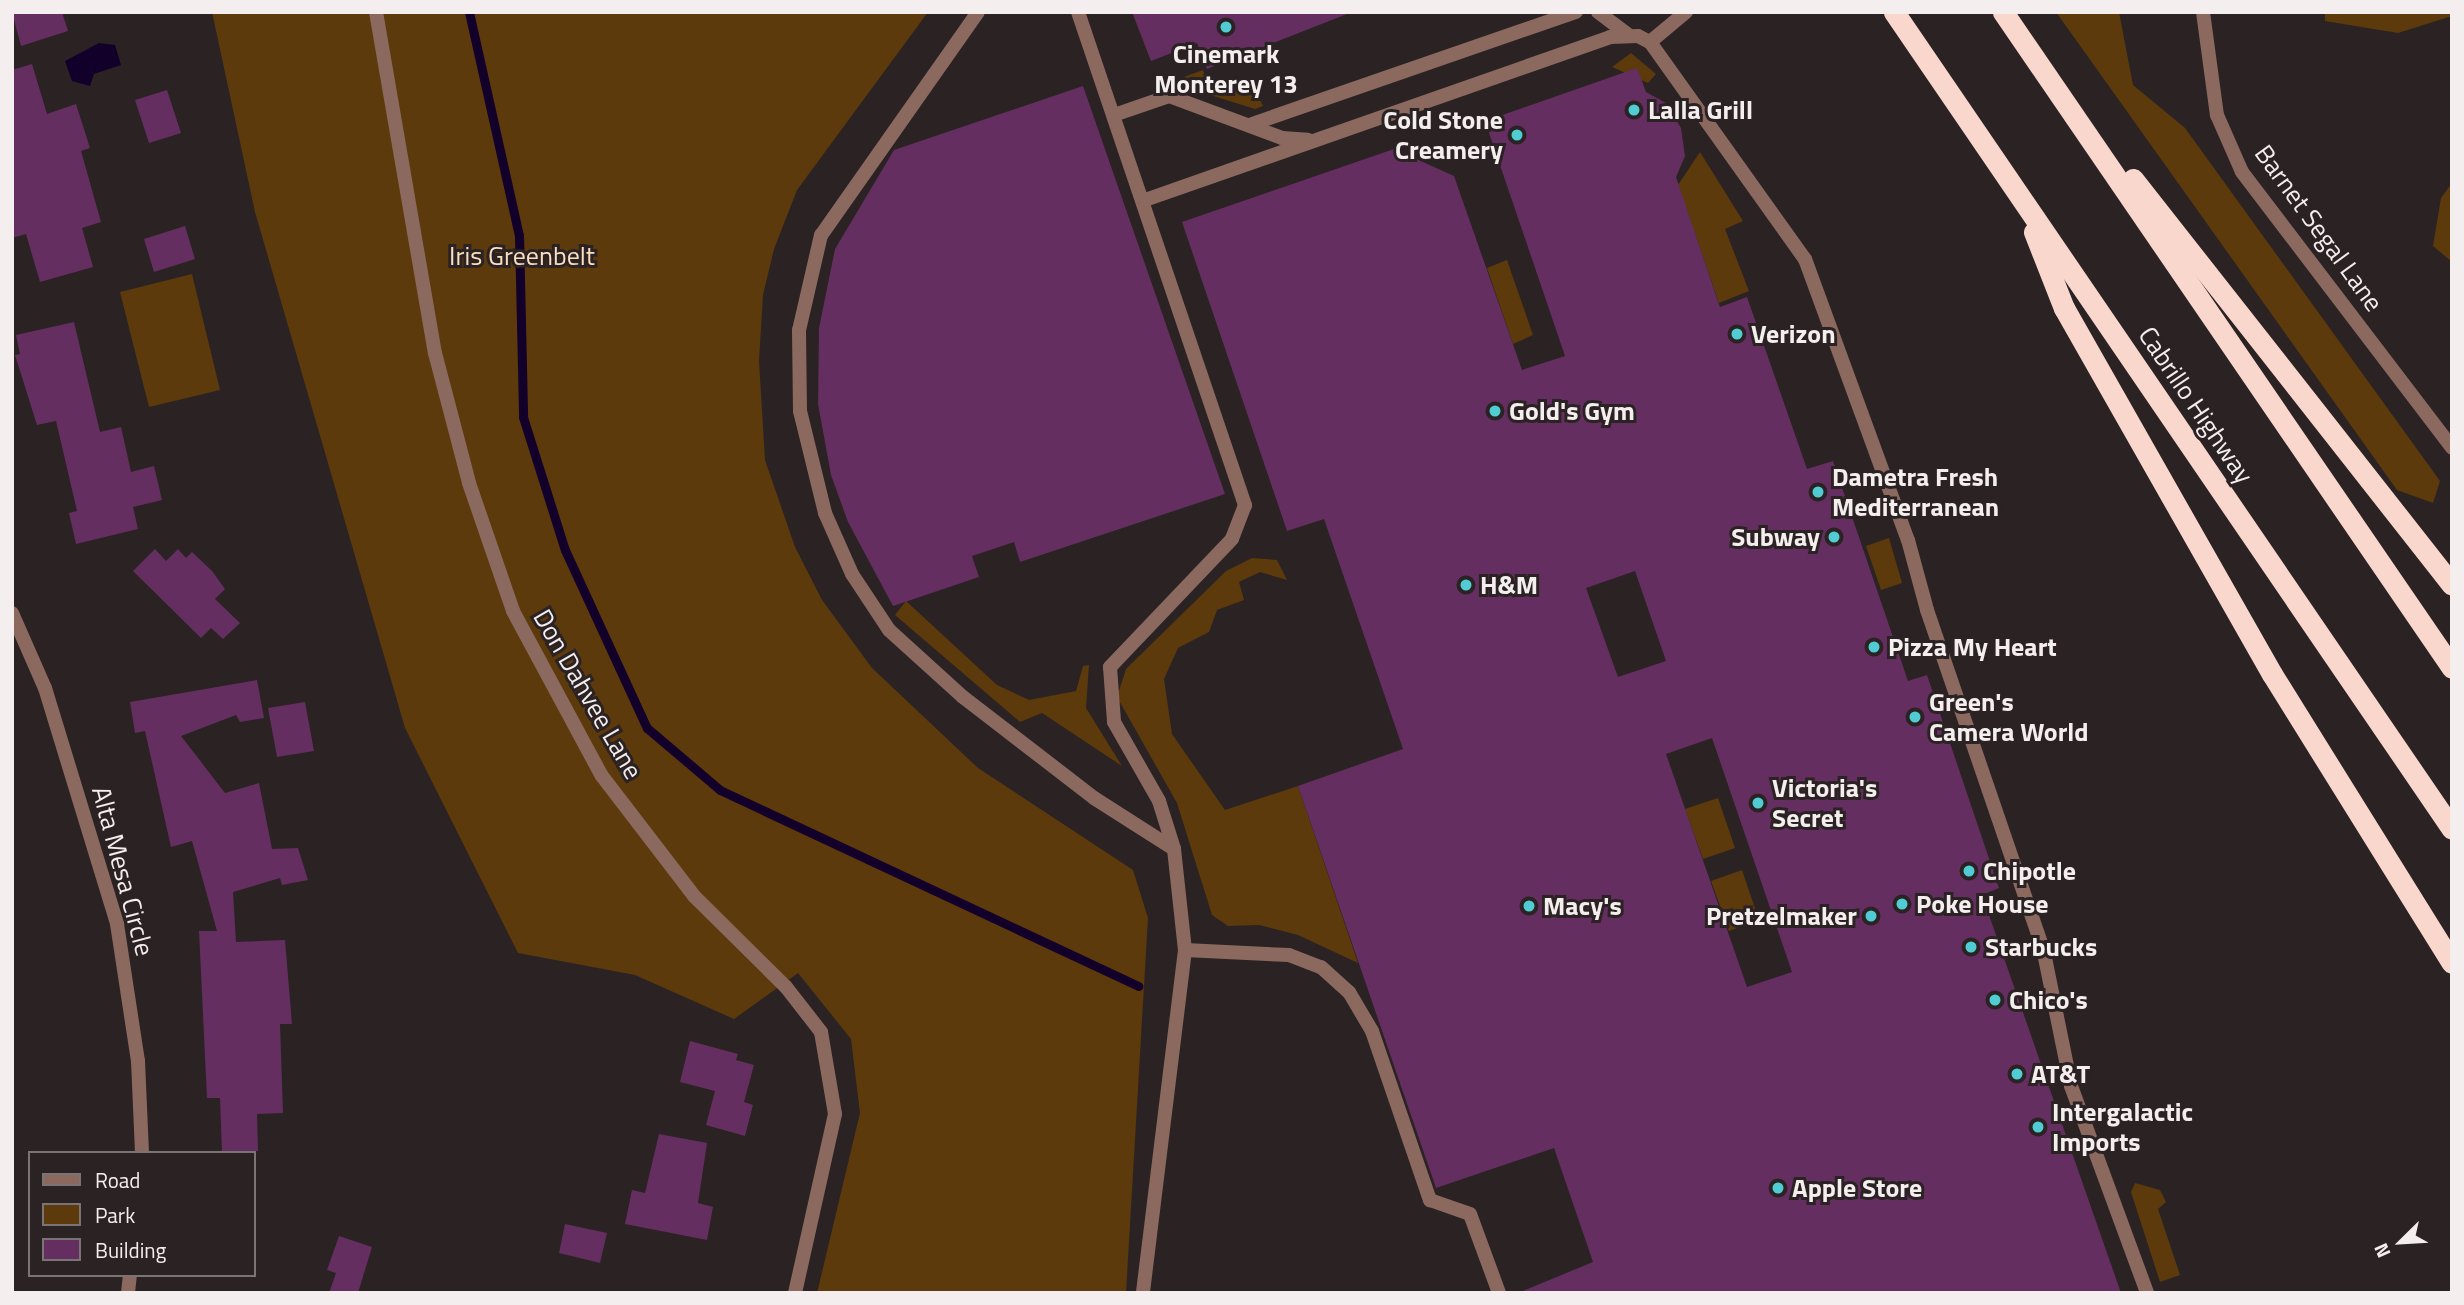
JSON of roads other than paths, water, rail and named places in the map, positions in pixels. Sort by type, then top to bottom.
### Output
[{"type":"highway","name":"Cabrillo Highway","points":[[1894,12],[2452,829]]},
{"type":"highway","points":[[2005,15],[2452,585]]},
{"type":"highway","points":[[2005,15],[2452,668]]},
{"type":"highway","points":[[2018,195],[2064,308],[2318,755],[2452,963]]},
{"type":"street","name":"Don Dahvee Lane","points":[[376,12],[435,354],[469,483],[513,611],[602,776],[694,895],[786,988],[821,1032],[835,1114],[795,1293]]},
{"type":"street","points":[[978,12],[821,235],[799,330],[806,449],[837,541],[889,630],[963,697],[1094,798],[1174,849]]},
{"type":"street","points":[[1078,12],[1145,200],[1245,505],[1231,540],[1110,667],[1114,722],[1159,801],[1174,849],[1185,950],[1143,1293]]},
{"type":"street","points":[[1252,124],[1576,12]]},
{"type":"street","points":[[1598,12],[1628,35],[1650,42],[1805,259],[1908,540],[1927,610],[2043,948],[2071,1086],[2147,1293]]},
{"type":"street","points":[[1650,42],[1686,12]]},
{"type":"street","name":"Barnet Segal Lane","points":[[2203,12],[2217,115],[2242,172],[2452,448]]},
{"type":"street","points":[[1145,200],[1628,35]]},
{"type":"street","points":[[1114,116],[1169,96],[1252,124],[1282,138],[1313,141]]},
{"type":"street","name":"Alta Mesa Circle","points":[[12,613],[45,688],[117,923],[138,1061],[142,1151]]},
{"type":"street","points":[[1185,950],[1289,955],[1321,967],[1349,992],[1372,1031],[1430,1200],[1448,1202],[1469,1213],[1499,1293]]},
{"type":"waterway","points":[[469,12],[519,235],[523,417],[565,550],[647,728],[720,790],[1138,986]]},
{"type":"place","name":"Cinemark Monterey 13","points":[[1226,27]]},
{"type":"place","name":"Lalla Grill","points":[[1634,110]]},
{"type":"place","name":"Cold Stone Creamery","points":[[1517,135]]},
{"type":"place","name":"Verizon","points":[[1737,334]]},
{"type":"place","name":"Gold's Gym","points":[[1495,411]]},
{"type":"place","name":"Dametra Fresh Mediterranean","points":[[1818,492]]},
{"type":"place","name":"Subway","points":[[1834,537]]},
{"type":"place","name":"H&M","points":[[1466,585]]},
{"type":"place","name":"Pizza My Heart","points":[[1874,647]]},
{"type":"place","name":"Green's Camera World","points":[[1915,717]]},
{"type":"place","name":"Victoria's Secret","points":[[1758,803]]},
{"type":"place","name":"Chipotle","points":[[1969,871]]},
{"type":"place","name":"Poke House","points":[[1902,904]]},
{"type":"place","name":"Macy's","points":[[1529,906]]},
{"type":"place","name":"Pretzelmaker","points":[[1871,916]]},
{"type":"place","name":"Starbucks","points":[[1971,947]]},
{"type":"place","name":"Chico's","points":[[1995,1000]]},
{"type":"place","name":"AT&T","points":[[2017,1074]]},
{"type":"place","name":"Intergalactic Imports","points":[[2038,1127]]},
{"type":"place","name":"Apple Store","points":[[1778,1188]]},
{"type":"park label","name":"Iris Greenbelt","points":[[522,256]]}]
